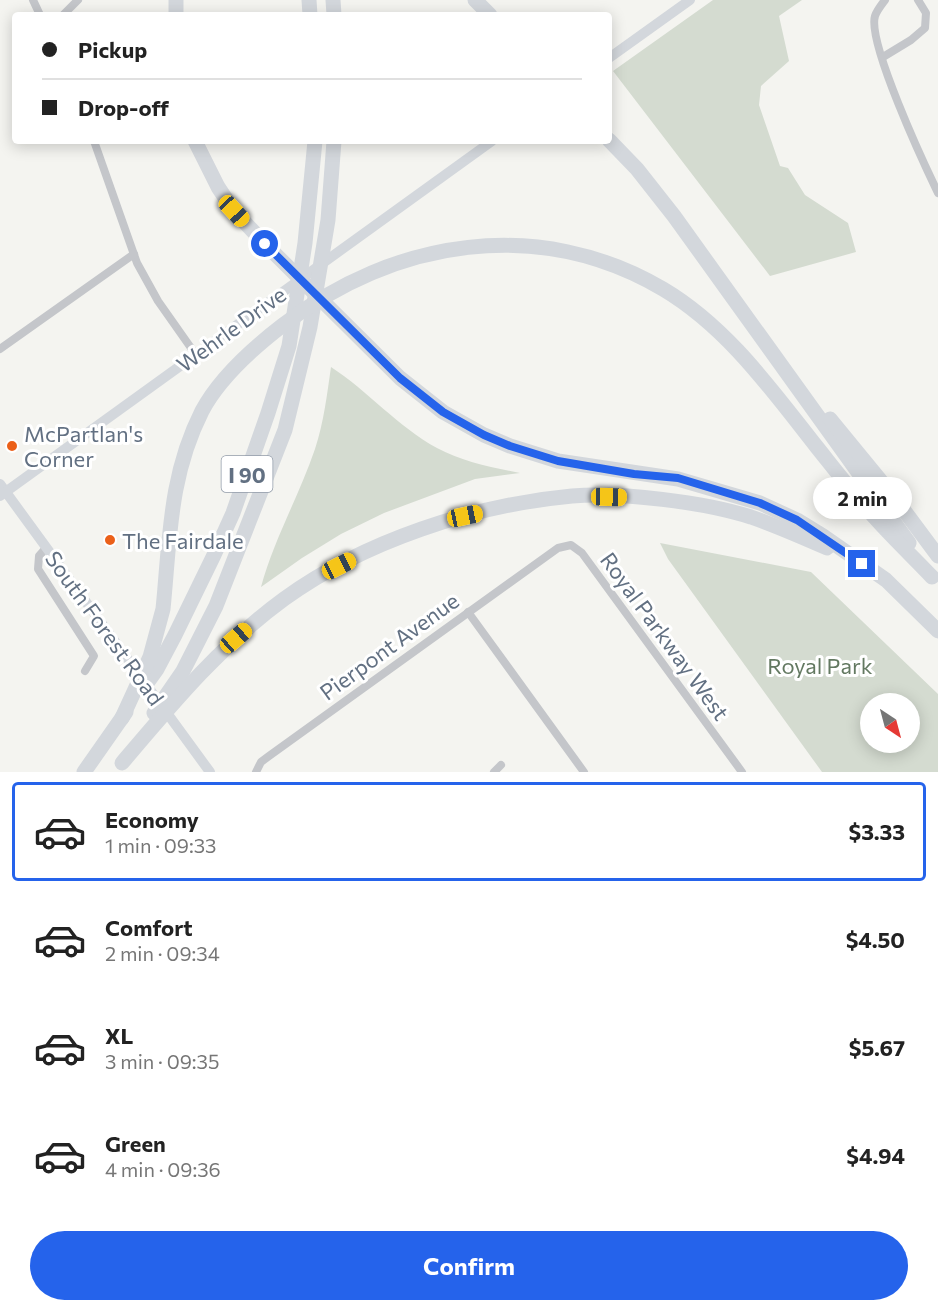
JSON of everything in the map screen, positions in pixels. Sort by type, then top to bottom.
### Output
[{"type":"highway","points":[[475,0],[487,12]]},
{"type":"highway","points":[[612,143],[637,169],[674,216],[777,362],[886,509],[935,581]]},
{"type":"highway","points":[[196,144],[228,203],[265,244],[400,378],[443,412],[484,435],[558,461],[634,474],[678,478],[760,503],[797,520],[886,580],[938,632]]},
{"type":"highway","name":"I 90","points":[[84,772],[157,669],[195,596],[233,513],[289,346],[305,243],[315,144]]},
{"type":"highway","name":"I 90","points":[[118,768],[183,671],[216,606],[285,430],[310,327],[328,220],[334,144]]},
{"type":"highway","points":[[122,718],[150,657],[161,617],[172,502],[187,443],[204,408],[226,378],[264,340],[302,310],[351,281],[397,262],[482,244],[524,245],[558,249],[594,257],[625,269],[664,290],[697,312],[731,344],[876,519],[935,581]]},
{"type":"highway","points":[[777,362],[853,446],[938,556]]},
{"type":"highway","points":[[118,768],[224,648],[285,598],[323,574],[373,549],[418,530],[465,516],[514,505],[573,496],[628,497],[696,505],[750,517],[796,534],[862,564]]},
{"type":"street","points":[[68,12],[78,0]]},
{"type":"street","points":[[612,56],[690,0]]},
{"type":"street","points":[[885,0],[875,16],[875,34],[904,120],[938,193]]},
{"type":"street","points":[[883,57],[912,40],[925,28],[926,13],[918,0]]},
{"type":"street","points":[[95,144],[134,254],[158,301],[196,355]]},
{"type":"street","name":"Wehrle Drive","points":[[2,491],[196,355],[488,144]]},
{"type":"street","points":[[0,349],[134,254]]},
{"type":"street","name":"South Forest Road","points":[[2,491],[210,772]]},
{"type":"street","name":"Royal Parkway West","points":[[549,555],[565,545],[577,548],[582,553],[742,772]]},
{"type":"street","points":[[46,548],[39,556],[38,569],[94,656],[85,671]]},
{"type":"street","name":"Pierpont Avenue","points":[[256,772],[261,762],[269,756],[549,555]]},
{"type":"street","points":[[468,612],[584,772]]},
{"type":"street","points":[[494,772],[501,765]]},
{"type":"green space","points":[[713,0],[802,0],[779,16],[789,61],[761,86],[759,105],[780,166],[788,168],[805,195],[848,223],[856,252],[770,276],[613,71]]},
{"type":"green space","points":[[331,367],[409,430],[437,448],[467,460],[520,473],[475,479],[384,513],[341,534],[261,587],[266,569],[315,449],[323,418]]},
{"type":"green space","name":"Royal Park","points":[[660,543],[811,572],[938,694],[938,772],[822,772],[668,559]]},
{"type":"place","name":"McPartlan's Corner","points":[[12,446]]},
{"type":"place","name":"The Fairdale","points":[[110,540]]},
{"type":"route","points":[[265,244],[400,378],[443,412],[484,435],[558,461],[634,474],[678,478],[760,503],[797,520],[862,564]]}]
